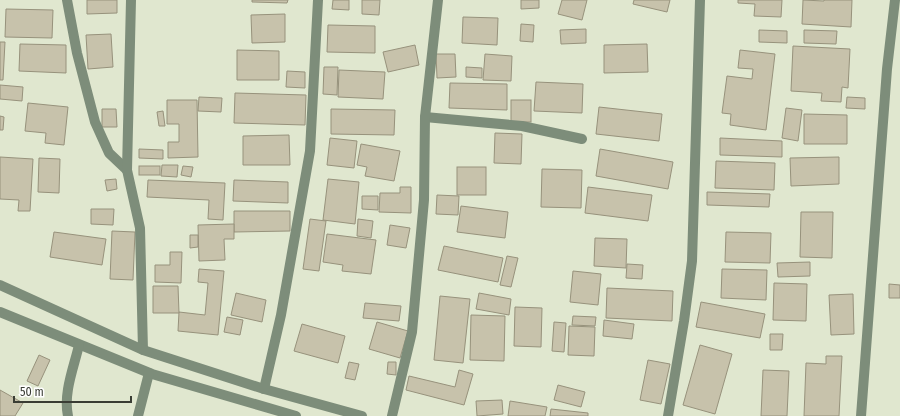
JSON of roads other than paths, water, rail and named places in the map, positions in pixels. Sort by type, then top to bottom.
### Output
[{"type":"street","points":[[67,0],[77,53],[95,122],[109,153],[127,170]]},
{"type":"street","points":[[131,0],[127,170],[140,228],[143,350]]},
{"type":"street","points":[[264,389],[281,316],[310,151],[318,0]]},
{"type":"street","points":[[392,416],[412,332],[424,200],[425,117],[438,0]]},
{"type":"street","points":[[668,416],[684,321],[692,260],[700,0]]},
{"type":"street","points":[[861,416],[887,69],[895,0]]},
{"type":"street","points":[[425,117],[522,126],[582,139]]},
{"type":"street","points":[[0,285],[143,350],[264,389],[362,416]]},
{"type":"street","points":[[0,312],[149,373],[296,416]]},
{"type":"street","points":[[68,416],[66,408],[68,389],[80,345]]},
{"type":"street","points":[[138,416],[149,373]]}]
